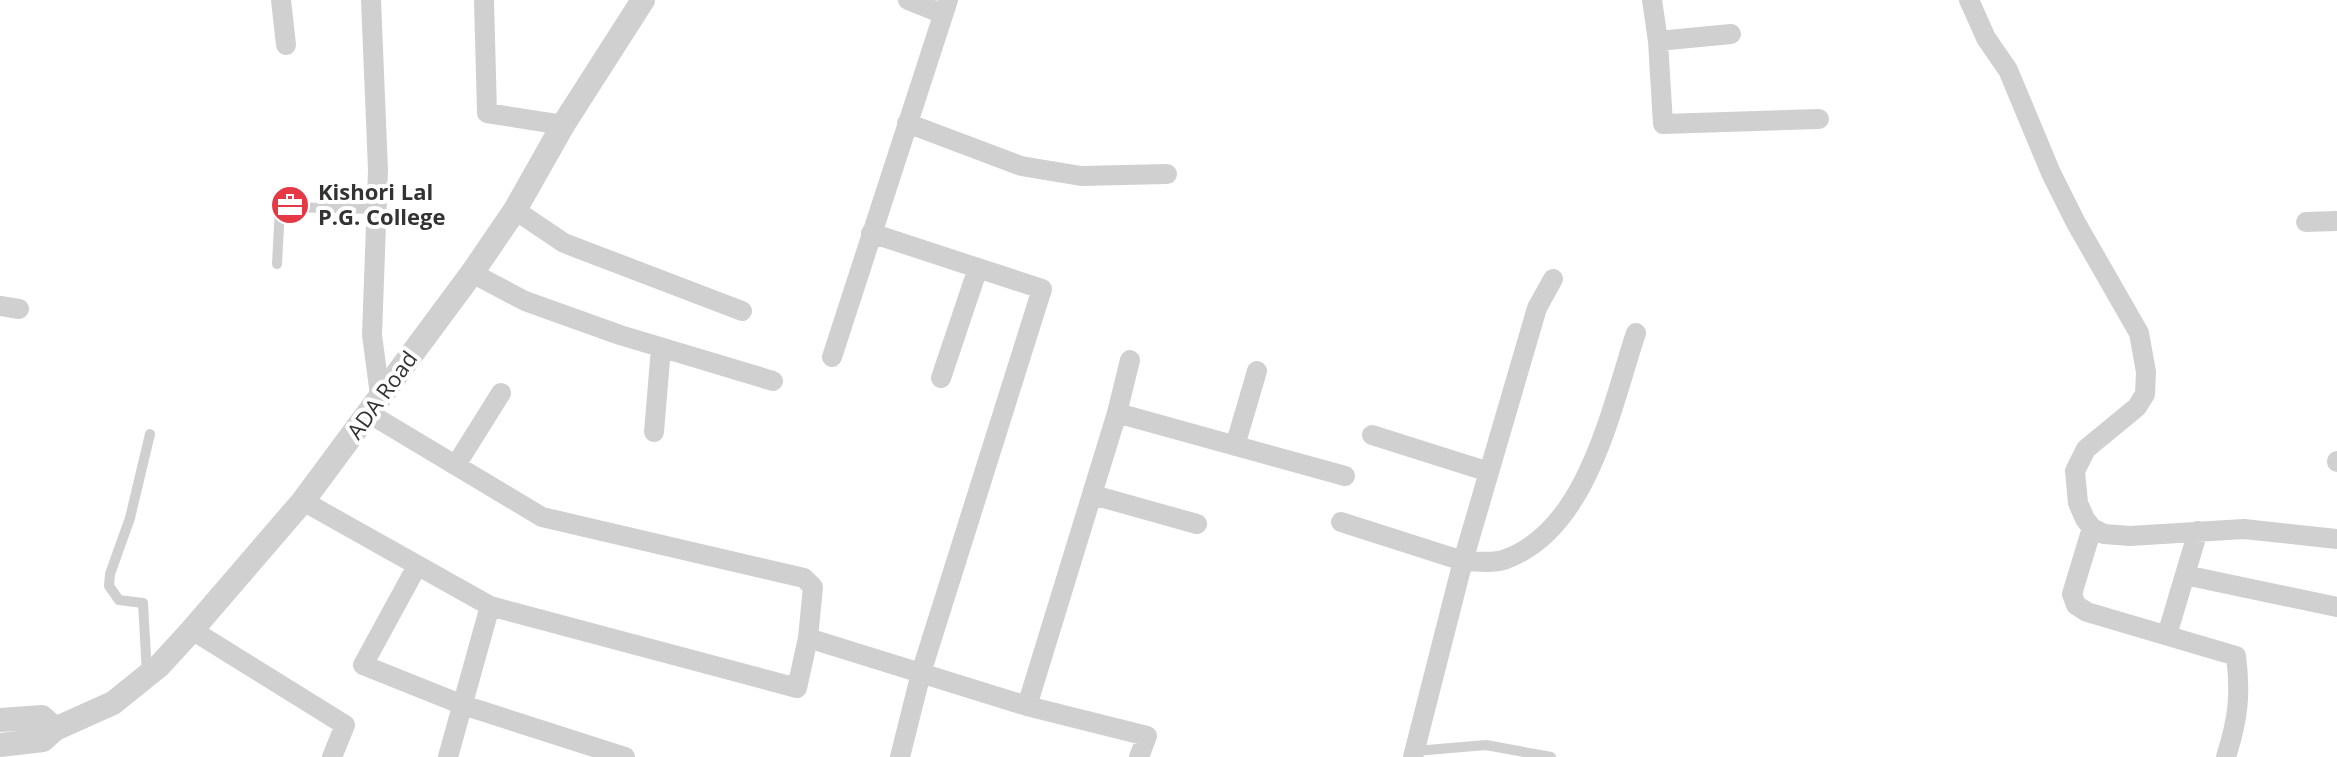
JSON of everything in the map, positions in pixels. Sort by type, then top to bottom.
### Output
[{"type":"street","points":[[281,0],[286,45]]},
{"type":"street","points":[[303,501],[490,606],[797,688],[808,638],[813,587],[804,578],[542,517],[456,465],[375,404],[372,335],[378,170],[371,0]]},
{"type":"street","points":[[484,0],[487,113],[563,125]]},
{"type":"street","name":"ADA Road","points":[[9,749],[43,740],[55,729],[113,703],[147,676],[192,630],[303,501],[515,210],[563,125],[643,0]]},
{"type":"street","points":[[832,357],[945,7],[908,0]]},
{"type":"street","points":[[1652,0],[1663,124],[1819,119]]},
{"type":"street","points":[[1969,0],[1986,38],[2008,70],[2051,173],[2076,223],[2139,333],[2146,372],[2145,394],[2137,407],[2086,449],[2075,471],[2078,503],[2092,528],[2104,534],[2130,536],[2244,529],[2337,539]]},
{"type":"street","points":[[1658,41],[1731,34]]},
{"type":"street","points":[[907,123],[1021,166],[1081,176],[1167,174]]},
{"type":"street","points":[[515,210],[564,243],[742,311]]},
{"type":"street","points":[[2306,222],[2337,221]]},
{"type":"street","points":[[871,233],[1042,289],[921,673],[900,757]]},
{"type":"street","points":[[941,378],[978,268]]},
{"type":"street","points":[[472,273],[525,301],[661,348],[773,381]]},
{"type":"street","points":[[1414,754],[1489,472],[1537,308],[1553,279]]},
{"type":"street","points":[[1341,522],[1463,561],[1503,560],[1538,542],[1568,510],[1583,484],[1636,333]]},
{"type":"street","points":[[654,432],[661,348]]},
{"type":"street","points":[[1027,706],[1093,495],[1130,360]]},
{"type":"street","points":[[1235,446],[1257,371]]},
{"type":"street","points":[[456,465],[501,393]]},
{"type":"street","points":[[1117,413],[1345,476]]},
{"type":"street","points":[[1372,435],[1489,472]]},
{"type":"street","points":[[1093,495],[1197,524]]},
{"type":"street","points":[[2092,528],[2072,594],[2076,605],[2087,612],[2236,656],[2237,723],[2226,757]]},
{"type":"street","points":[[2167,635],[2198,531]]},
{"type":"street","points":[[417,566],[363,665],[463,705],[625,757]]},
{"type":"street","points":[[2185,575],[2337,607]]},
{"type":"street","points":[[448,757],[490,606]]},
{"type":"street","points":[[192,630],[345,725],[332,757]]},
{"type":"street","points":[[808,638],[1027,706],[1147,736],[1139,757]]},
{"type":"street","points":[[0,720],[42,717],[55,729]]},
{"type":"lane","points":[[277,264],[280,207],[376,209]]},
{"type":"lane","points":[[147,676],[143,603],[119,600],[109,586],[110,574],[130,518],[150,434]]},
{"type":"lane","points":[[1414,754],[1470,745],[1551,757]]},
{"type":"place","name":"Kishori Lal P.G. College","points":[[290,205]]}]
